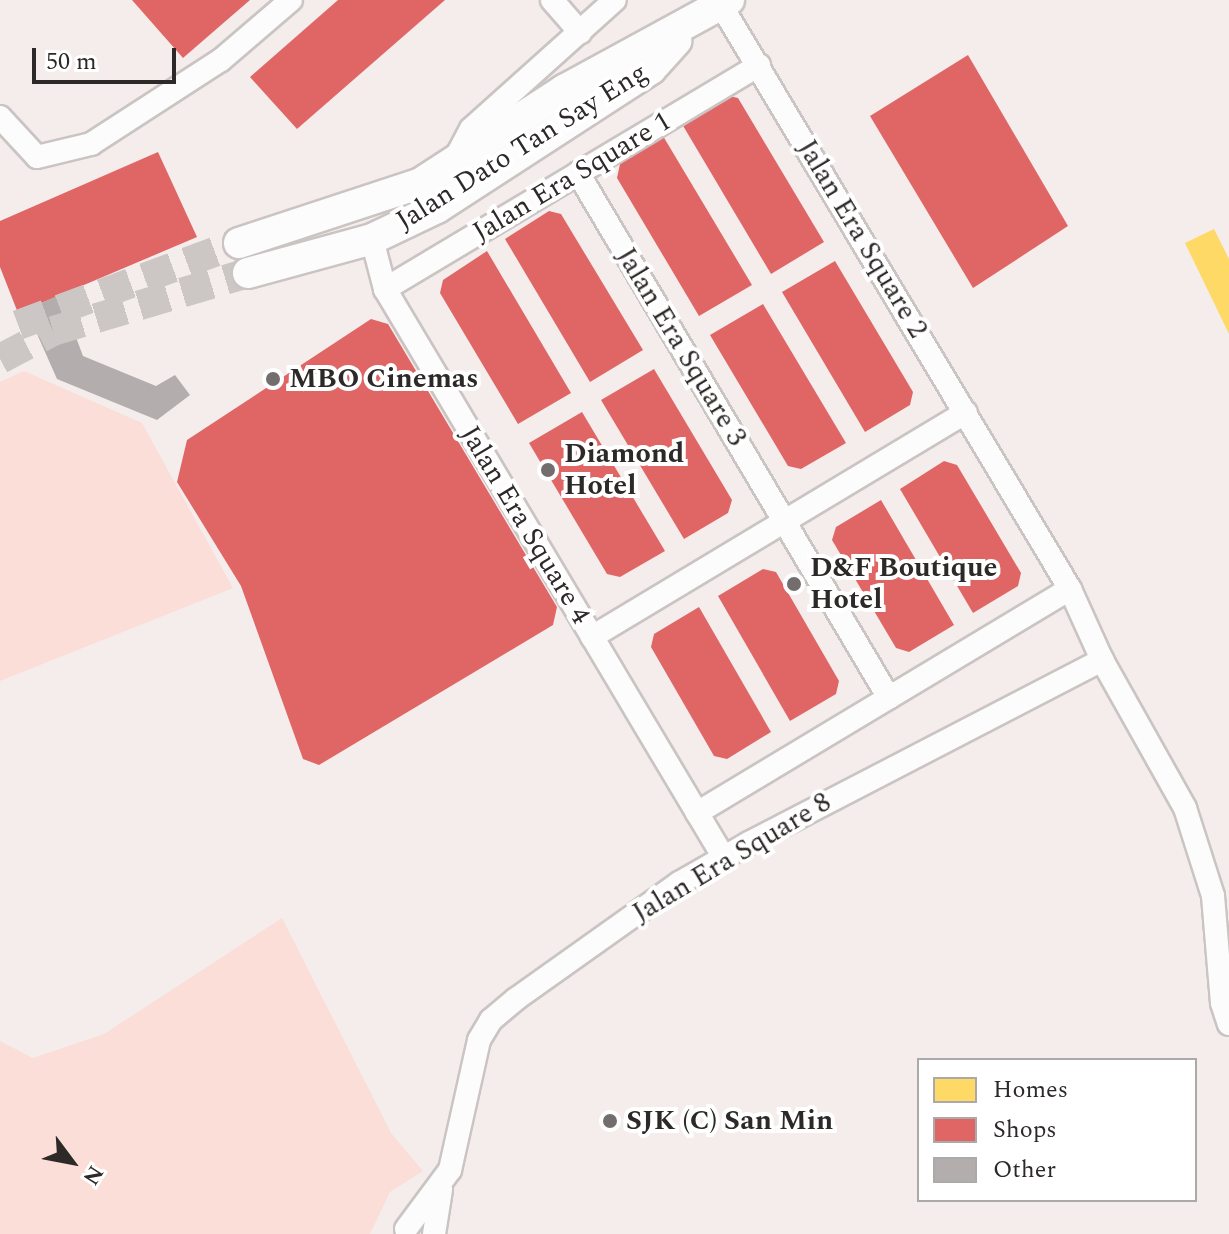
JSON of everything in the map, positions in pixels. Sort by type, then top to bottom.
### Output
[{"type":"street","points":[[0,117],[37,157],[91,144],[221,60],[291,0]]},
{"type":"street","points":[[552,0],[580,32]]},
{"type":"street","points":[[451,167],[471,129],[615,0]]},
{"type":"street","name":"Jalan Dato Tan Say Eng","points":[[239,243],[361,207],[451,167],[564,90],[691,25],[725,3]]},
{"type":"street","name":"Jalan Era Square 2","points":[[725,3],[1070,589],[1102,660],[1198,840],[1213,896],[1222,1003],[1229,1024]]},
{"type":"street","name":"Jalan Dato Tan Say Eng","points":[[248,273],[372,239],[437,208],[651,69],[691,25]]},
{"type":"street","name":"Jalan Era Square 1","points":[[385,289],[759,65]]},
{"type":"street","name":"Jalan Era Square 3","points":[[578,173],[889,698]]},
{"type":"street","name":"Jalan Era Square 4","points":[[372,239],[385,289],[724,858]]},
{"type":"street","points":[[592,637],[966,412]]},
{"type":"street","name":"Jalan Era Square 8","points":[[697,813],[1070,589]]},
{"type":"street","name":"Jalan Era Square 8","points":[[403,1232],[419,1228],[431,1234],[441,1188],[457,1148],[479,1040],[491,1020],[679,883],[922,749],[1102,660]]},
{"type":"street","name":"Jalan Era Square 8","points":[[403,1232],[441,1188]]},
{"type":"shaded area","points":[[24,371],[142,423],[233,588],[0,681],[0,382]]},
{"type":"shaded area","points":[[282,918],[391,1133],[423,1171],[390,1192],[370,1234],[0,1234],[0,1041],[33,1058],[104,1034]]},
{"type":"building: Homes","points":[[1214,229],[1229,259],[1229,334],[1185,243]]},
{"type":"building: Shops","points":[[132,0],[250,0],[183,58]]},
{"type":"building: Shops","points":[[338,0],[445,0],[297,129],[250,77]]},
{"type":"building: Shops","points":[[968,55],[1068,226],[973,288],[870,116]]},
{"type":"building: Shops","points":[[725,95],[738,98],[824,242],[771,274],[682,124]]},
{"type":"building: Shops","points":[[663,136],[752,285],[699,316],[617,178],[620,164]]},
{"type":"building: Shops","points":[[158,152],[197,237],[18,313],[0,267],[0,221]]},
{"type":"building: Shops","points":[[549,211],[561,214],[643,350],[590,382],[505,239]]},
{"type":"building: Shops","points":[[487,251],[571,393],[518,424],[440,293],[443,280]]},
{"type":"building: Shops","points":[[835,261],[913,392],[910,405],[865,432],[782,292]]},
{"type":"building: Shops","points":[[763,304],[846,443],[801,469],[788,466],[710,335]]},
{"type":"building: Shops","points":[[371,319],[388,324],[557,607],[553,625],[319,765],[303,759],[241,586],[177,482],[187,440]]},
{"type":"building: Shops","points":[[654,369],[732,500],[728,513],[684,539],[601,400]]},
{"type":"building: Shops","points":[[582,412],[665,551],[620,577],[607,574],[529,443]]},
{"type":"building: Shops","points":[[944,461],[957,465],[1021,573],[1018,586],[973,613],[900,489]]},
{"type":"building: Shops","points":[[881,500],[954,625],[909,652],[896,648],[832,540],[836,527]]},
{"type":"building: Shops","points":[[763,569],[776,572],[839,681],[836,694],[790,721],[718,596]]},
{"type":"building: Shops","points":[[699,607],[771,732],[727,759],[714,756],[651,647],[654,634]]},
{"type":"building: Other","points":[[60,295],[83,356],[156,386],[175,375],[190,395],[157,420],[57,379],[26,309]]},
{"type":"tunnel","points":[[18,325],[239,243]]},
{"type":"tunnel","points":[[0,359],[53,331],[248,273]]},
{"type":"place","name":"MBO Cinemas","points":[[273,379]]},
{"type":"place","name":"Diamond Hotel","points":[[548,470]]},
{"type":"place","name":"D&F Boutique Hotel","points":[[794,584]]},
{"type":"place","name":"SJK (C) San Min","points":[[610,1121]]}]
